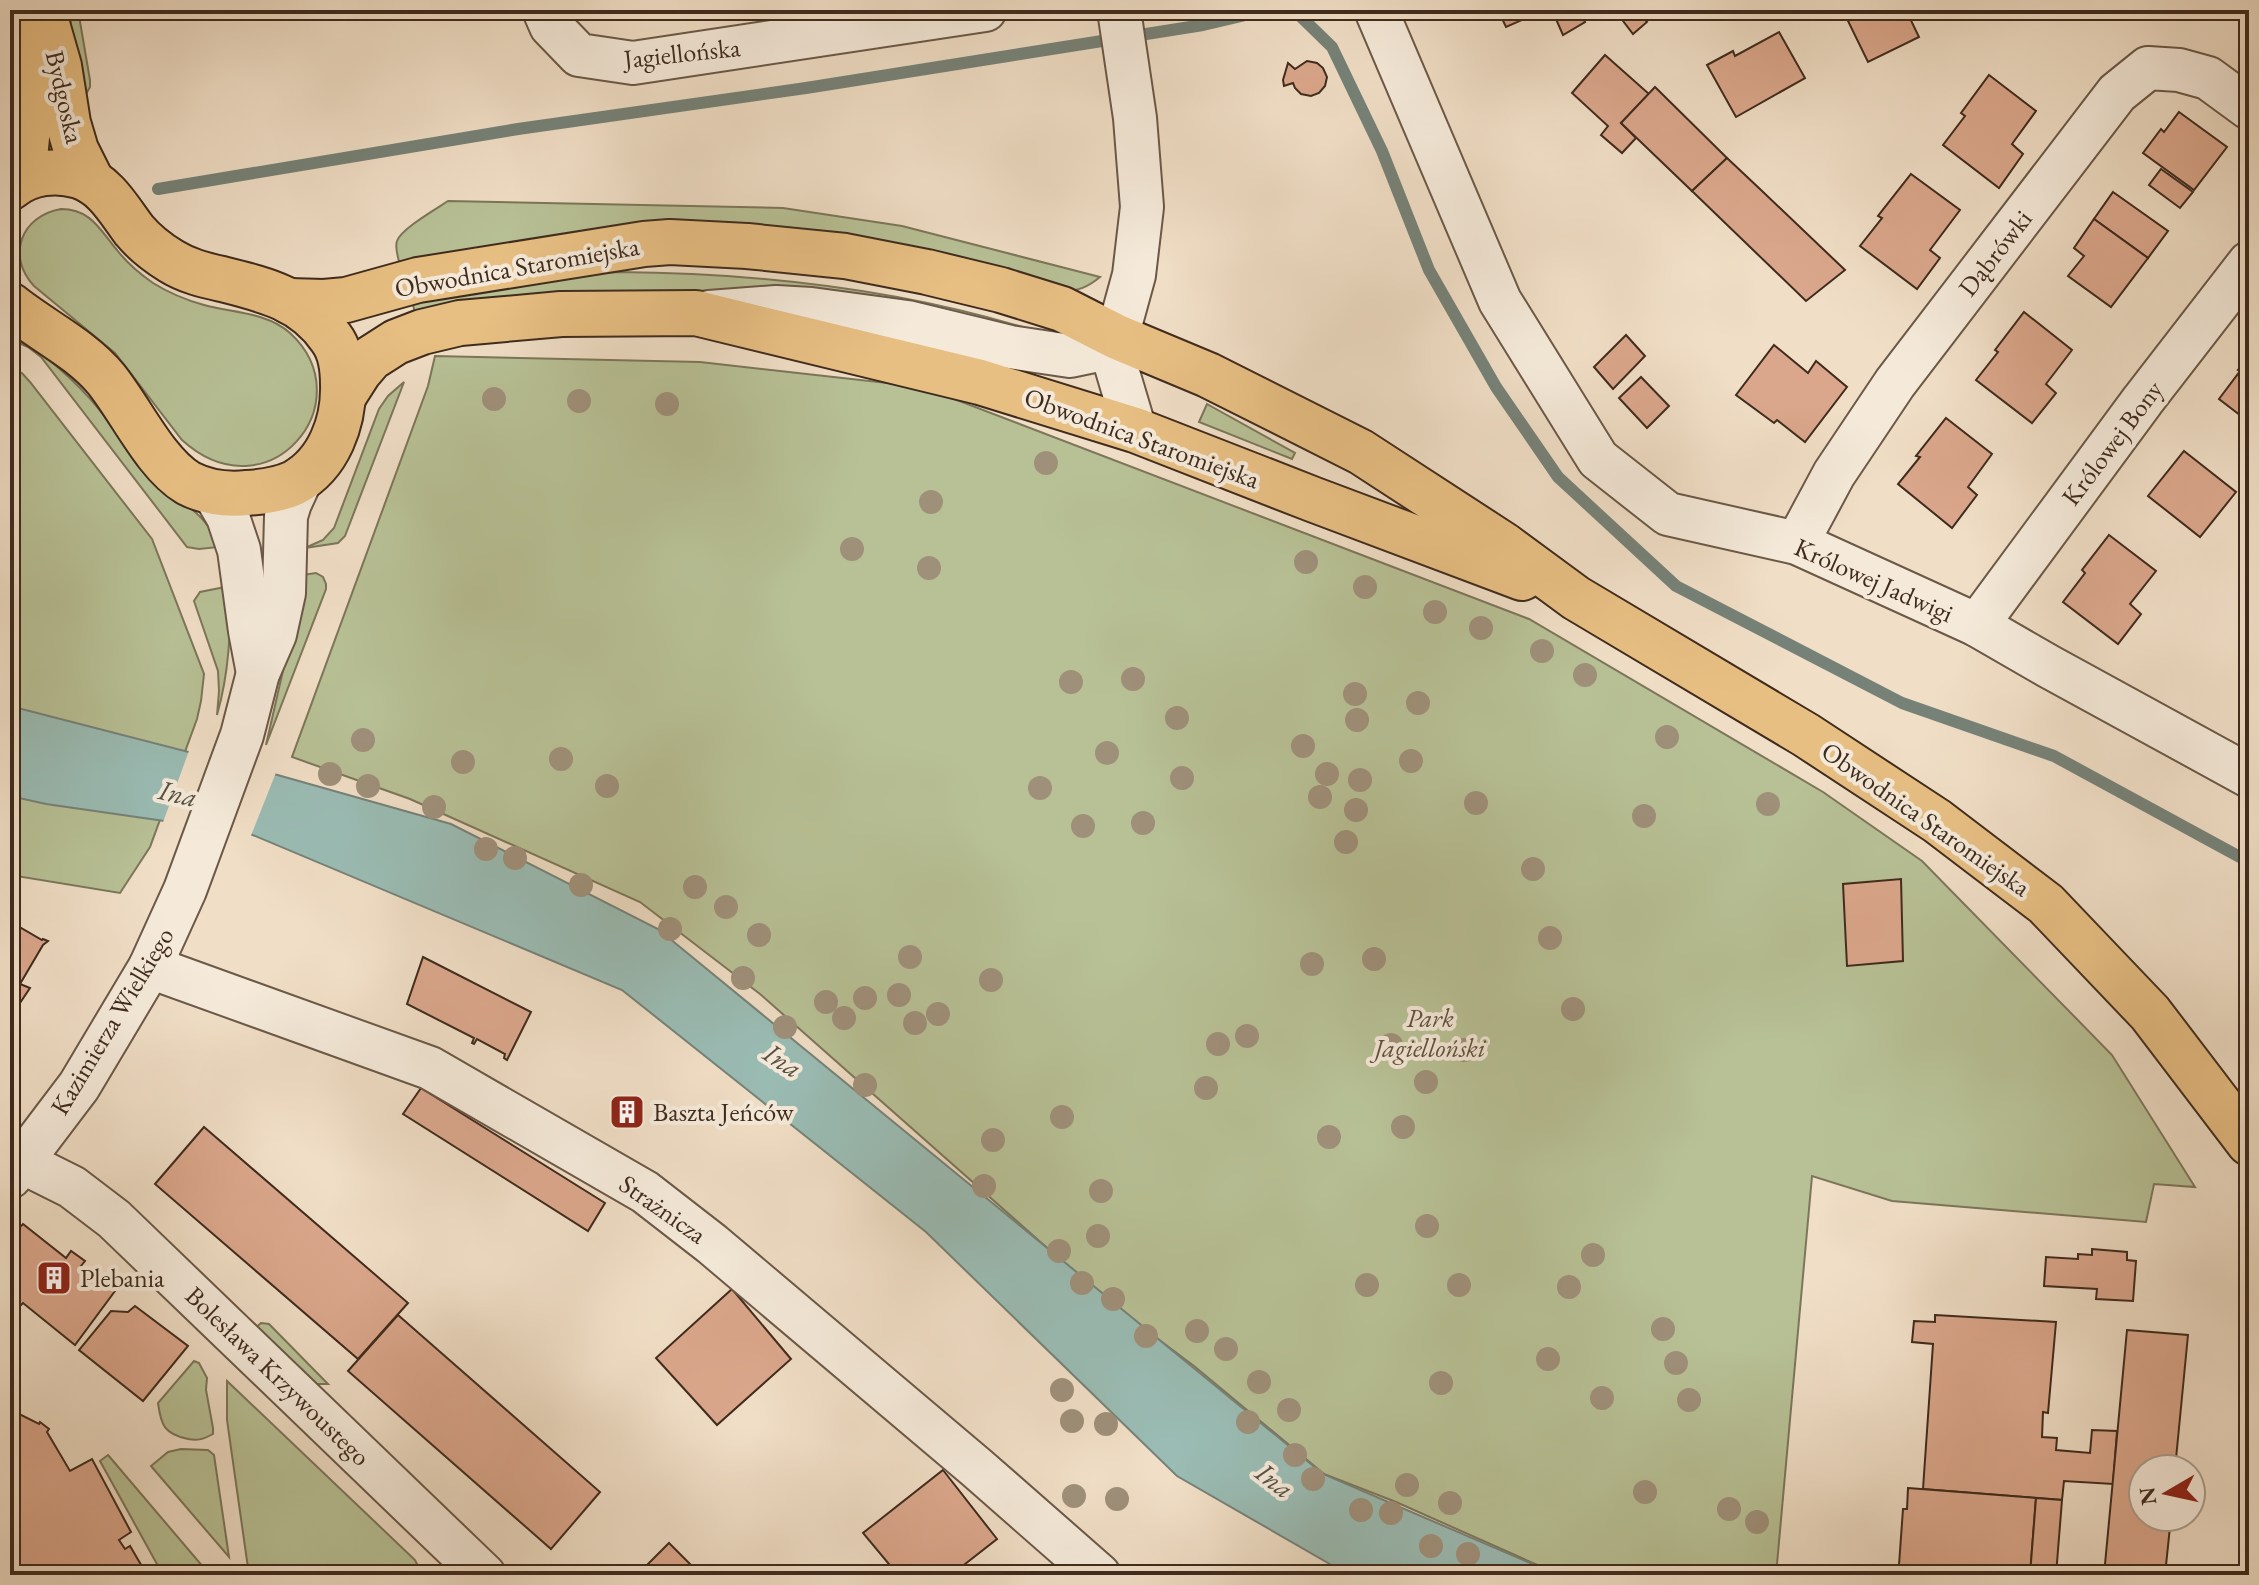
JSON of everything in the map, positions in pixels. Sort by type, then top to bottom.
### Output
[{"type":"main road","name":"Bydgoska","points":[[41,10],[59,66],[68,123],[76,150],[92,182]]},
{"type":"main road","name":"Bydgoska","points":[[12,186],[26,148],[41,10]]},
{"type":"main road","points":[[10,305],[104,377],[168,467],[189,483],[214,493],[271,491],[293,483],[323,456],[336,435],[342,413],[343,367],[333,340],[298,304],[196,273],[171,261],[148,244],[119,206],[92,182],[78,176],[57,172],[32,175],[12,186]]},
{"type":"main road","name":"Obwodnica Staromiejska","points":[[289,301],[346,300],[418,280],[670,242],[845,256],[1001,290],[1062,309],[1117,337],[1208,375],[1361,452],[1504,545],[1576,598],[1832,752],[1937,821],[2046,904],[2150,1013],[2249,1143]]},
{"type":"main road","name":"Obwodnica Staromiejska","points":[[343,397],[371,358],[396,342],[422,332],[460,323],[561,314],[696,313],[980,382],[1135,430],[1576,598]]},
{"type":"street","name":"Jagiellońska","points":[[544,10],[551,26],[579,55],[633,63],[985,10]]},
{"type":"street","name":"Królowej Jadwigi","points":[[1376,10],[1500,301],[1598,459],[1668,514],[1797,543],[1977,625],[2249,776]]},
{"type":"street","points":[[1120,15],[1135,118],[1142,207],[1134,275],[1117,337],[1116,366],[1135,430]]},
{"type":"street","name":"Dąbrówki","points":[[1797,543],[1834,474],[1895,383],[2117,93],[2148,68],[2179,70],[2208,78],[2249,108]]},
{"type":"street","name":"Królowej Bony","points":[[1977,625],[2143,400],[2249,263]]},
{"type":"street","name":"Obwodnica Staromiejska","points":[[696,313],[776,307],[811,309],[907,322],[1010,347],[1070,356],[1094,351],[1117,337]]},
{"type":"street","name":"Kazimierza Wielkiego","points":[[14,1165],[79,1086],[150,967],[185,890],[242,735],[258,673],[275,634],[284,593],[286,516],[302,477]]},
{"type":"street","name":"Kazimierza Wielkiego","points":[[214,493],[228,517],[239,550],[258,673]]},
{"type":"street","name":"Strażnicza","points":[[150,967],[430,1068],[645,1192],[712,1244],[1099,1575]]},
{"type":"street","name":"Bolesława Krzywoustego","points":[[14,1165],[72,1187],[114,1219],[484,1575]]},
{"type":"green space","points":[[70,10],[78,10],[90,80],[85,96],[72,52]]},
{"type":"green space","points":[[448,201],[783,208],[902,226],[1100,277],[1082,288],[1062,292],[838,243],[402,272],[396,248],[400,236]]},
{"type":"green space","points":[[61,209],[87,217],[129,264],[165,290],[204,305],[260,317],[290,333],[310,361],[317,390],[311,418],[296,442],[274,459],[246,466],[214,461],[182,440],[115,353],[34,286],[25,274],[20,250],[27,229],[47,213]]},
{"type":"green space","points":[[618,272],[774,280],[877,293],[1029,329],[417,319],[410,295]]},
{"type":"green space","points":[[10,329],[78,386],[147,473],[205,522],[219,547],[187,547],[41,357],[10,339]]},
{"type":"green space","name":"Park Jagielloński","points":[[435,356],[700,362],[923,387],[1529,619],[1823,792],[1922,861],[2112,1055],[2195,1187],[2154,1184],[2146,1222],[1892,1201],[1812,1176],[1776,1575],[1560,1575],[1396,1502],[1324,1474],[1194,1366],[1106,1300],[760,994],[640,902],[410,799],[292,757],[428,386]]},
{"type":"green space","points":[[10,369],[22,373],[30,382],[152,539],[204,674],[197,719],[150,847],[120,893],[10,875]]},
{"type":"green space","points":[[404,382],[345,536],[338,543],[305,548],[323,540],[334,528],[379,409]]},
{"type":"green space","points":[[1207,404],[1295,453],[1292,459],[1199,422]]},
{"type":"green space","points":[[316,573],[323,577],[326,589],[266,745],[287,653],[296,576]]},
{"type":"green space","points":[[230,586],[228,652],[217,715],[218,671],[194,601],[200,592]]},
{"type":"green space","points":[[261,1323],[269,1324],[328,1384],[309,1384],[254,1329]]},
{"type":"green space","points":[[194,1361],[199,1363],[207,1378],[206,1390],[213,1428],[213,1434],[195,1440],[180,1437],[165,1427],[158,1403]]},
{"type":"green space","points":[[227,1381],[415,1560],[415,1567],[421,1573],[249,1575],[227,1420]]},
{"type":"green space","points":[[208,1450],[214,1455],[229,1557],[151,1466],[168,1452]]},
{"type":"green space","points":[[108,1455],[210,1575],[163,1575],[100,1461]]},
{"type":"water","name":"Ina","points":[[10,706],[274,774],[451,824],[658,929],[1323,1474],[1558,1575],[1349,1575],[1177,1476],[926,1232],[622,990],[248,833],[10,796]]},
{"type":"pier","points":[[190,748],[277,770],[250,838],[162,825]]},
{"type":"building","points":[[1498,10],[1545,10],[1506,27]]},
{"type":"building","points":[[1552,10],[1579,10],[1585,22],[1563,35]]},
{"type":"building","points":[[1628,10],[1632,15],[1637,10],[1647,22],[1633,34],[1617,13]]},
{"type":"building","points":[[1870,10],[1906,10],[1919,37],[1868,62],[1848,21]]},
{"type":"building","points":[[1779,32],[1805,78],[1736,117],[1707,65],[1733,51],[1735,56]]},
{"type":"building","points":[[1605,55],[1649,94],[1621,123],[1636,138],[1622,153],[1601,135],[1608,126],[1572,93]]},
{"type":"building","points":[[1307,61],[1317,63],[1327,77],[1325,86],[1311,96],[1301,94],[1293,83],[1284,86],[1283,80],[1288,63],[1295,69]]},
{"type":"building","points":[[1989,75],[2036,111],[2012,144],[2023,154],[1999,188],[1943,145],[1965,116],[1961,113]]},
{"type":"building","points":[[1655,87],[1727,158],[1692,191],[1621,123]]},
{"type":"building","points":[[2179,112],[2227,147],[2194,190],[2143,153]]},
{"type":"building","points":[[1727,158],[1845,270],[1806,301],[1692,191]]},
{"type":"building","points":[[2161,169],[2193,192],[2180,208],[2149,185]]},
{"type":"building","points":[[1911,174],[1960,210],[1930,250],[1940,258],[1917,289],[1860,246],[1882,218],[1878,216]]},
{"type":"building","points":[[2113,192],[2168,231],[2148,258],[2094,219]]},
{"type":"building","points":[[2094,219],[2148,258],[2111,307],[2068,276],[2084,256],[2074,248]]},
{"type":"building","points":[[2024,312],[2072,350],[2046,384],[2056,393],[2032,423],[1976,380]]},
{"type":"building","points":[[1626,335],[1645,356],[1613,389],[1594,367]]},
{"type":"building","points":[[1774,345],[1808,373],[1816,361],[1847,387],[1805,442],[1777,420],[1774,423],[1736,395]]},
{"type":"building","points":[[2249,356],[2249,422],[2219,399]]},
{"type":"building","points":[[1641,377],[1669,406],[1647,428],[1619,398]]},
{"type":"building","points":[[1946,418],[1992,454],[1968,487],[1977,495],[1952,528],[1898,484]]},
{"type":"building","points":[[2184,451],[2236,492],[2200,537],[2148,496]]},
{"type":"building","points":[[2109,535],[2156,571],[2130,604],[2141,614],[2118,644],[2063,602],[2085,573],[2082,570]]},
{"type":"building","points":[[1901,879],[1903,961],[1847,966],[1843,884]]},
{"type":"building","points":[[10,919],[48,941],[20,984],[30,988],[10,1018]]},
{"type":"building","points":[[423,957],[531,1012],[507,1060],[505,1054],[477,1039],[472,1043],[474,1038],[407,1004]]},
{"type":"building","points":[[421,1088],[605,1203],[588,1231],[403,1114]]},
{"type":"building","name":"Baszta Jeńców","points":[[627,1097],[638,1101],[642,1112],[638,1123],[627,1127],[616,1123],[612,1112],[616,1101]]},
{"type":"building","points":[[204,1127],[408,1303],[358,1359],[155,1184]]},
{"type":"building","name":"Plebania","points":[[23,1224],[66,1258],[71,1251],[85,1261],[81,1266],[115,1291],[75,1345],[23,1303],[10,1316],[10,1237]]},
{"type":"building","points":[[2092,1249],[2127,1252],[2127,1260],[2136,1261],[2133,1301],[2096,1299],[2097,1289],[2044,1286],[2046,1257],[2078,1259],[2078,1254],[2092,1255]]},
{"type":"building","points":[[732,1289],[791,1359],[717,1425],[656,1358]]},
{"type":"building","points":[[135,1306],[188,1346],[143,1401],[79,1350],[111,1311],[128,1312]]},
{"type":"building","points":[[398,1315],[600,1492],[551,1549],[348,1371]]},
{"type":"building","points":[[1935,1315],[2056,1322],[2048,1413],[2043,1412],[2042,1437],[2057,1438],[2056,1450],[2090,1453],[2092,1430],[2117,1431],[2113,1484],[2064,1481],[2062,1500],[1923,1489],[1933,1344],[1912,1342],[1914,1321],[1935,1322]]},
{"type":"building","points":[[2127,1330],[2188,1335],[2177,1453],[2127,1453],[2127,1533],[2169,1533],[2165,1575],[2104,1575]]},
{"type":"building","points":[[10,1407],[49,1429],[47,1432],[70,1471],[92,1459],[131,1532],[119,1540],[125,1549],[130,1546],[147,1575],[10,1575]]},
{"type":"building","points":[[943,1470],[997,1539],[951,1575],[898,1575],[863,1533]]},
{"type":"building","points":[[1908,1488],[2036,1498],[2030,1575],[1902,1575],[1903,1565],[1899,1565],[1903,1509],[1907,1509]]},
{"type":"building","points":[[2036,1498],[2062,1500],[2056,1575],[2030,1575]]},
{"type":"building","points":[[669,1543],[701,1575],[637,1575]]},
{"type":"waterway","points":[[158,189],[518,129],[806,88],[1203,25],[1267,10]]},
{"type":"waterway","points":[[1288,10],[1294,10],[1332,47],[1382,151],[1429,270],[1496,387],[1558,477],[1676,586],[1902,703],[2054,756],[2249,862]]},
{"type":"place","name":"Baszta Jeńców","points":[[627,1112]]},
{"type":"place","name":"Plebania","points":[[54,1278]]}]
